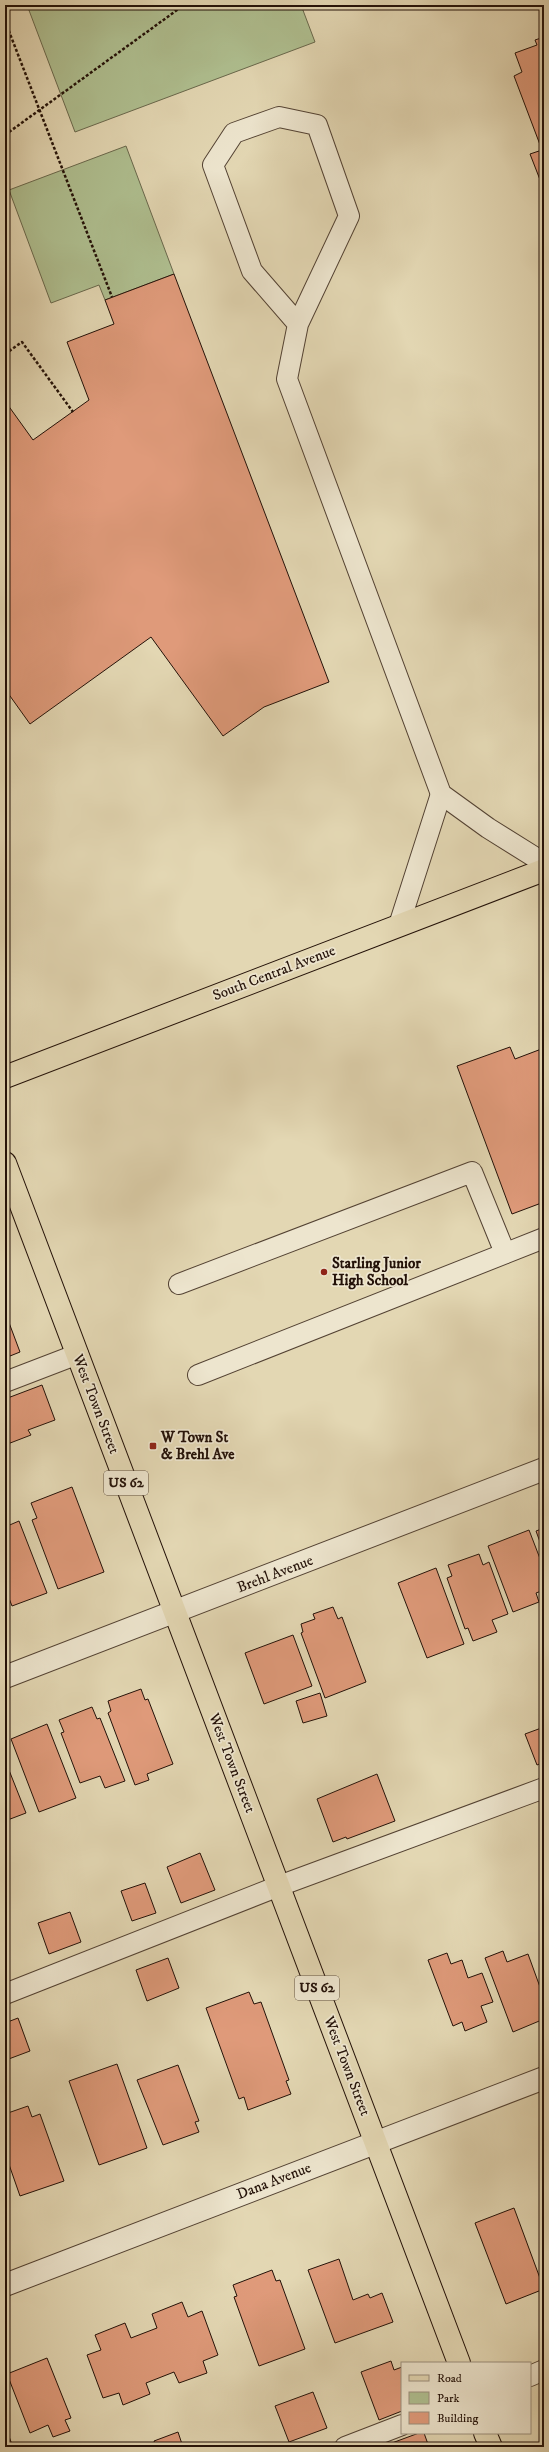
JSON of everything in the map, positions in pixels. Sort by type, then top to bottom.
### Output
[{"type":"main road","name":"South Central Avenue","points":[[5,1077],[544,870]]},
{"type":"main road","name":"West Town Street","points":[[5,1163],[459,2362]]},
{"type":"main road","points":[[485,2434],[491,2447]]},
{"type":"street","name":"Brehl Avenue","points":[[5,1677],[175,1613],[544,1469]]},
{"type":"street","name":"Dana Avenue","points":[[5,2285],[544,2078]]},
{"type":"lane","points":[[298,324],[252,271],[213,165],[234,133],[279,117],[317,125],[349,216],[298,324],[286,379],[441,794],[488,828],[544,863]]},
{"type":"lane","points":[[399,925],[441,794]]},
{"type":"lane","points":[[179,1284],[472,1172],[505,1253]]},
{"type":"lane","points":[[198,1375],[544,1238]]},
{"type":"lane","points":[[5,1382],[78,1354]]},
{"type":"lane","points":[[5,1994],[278,1886],[544,1788]]},
{"type":"lane","points":[[531,2376],[544,2370]]},
{"type":"lane","points":[[345,2447],[401,2425]]},
{"type":"path","points":[[5,135],[184,5]]},
{"type":"path","points":[[5,21],[112,297]]},
{"type":"path","points":[[5,354],[22,342],[73,412]]},
{"type":"green space","points":[[27,5],[301,5],[315,42],[75,132]]},
{"type":"green space","points":[[126,146],[174,274],[105,300],[99,285],[51,303],[9,190]]},
{"type":"building","points":[[544,37],[544,190],[530,154],[542,150],[514,76],[522,72],[515,53],[537,45],[535,40]]},
{"type":"building","points":[[174,274],[329,682],[264,707],[223,736],[151,637],[30,724],[5,689],[5,401],[33,440],[89,400],[67,342],[114,324],[105,300]]},
{"type":"building","points":[[510,1047],[515,1059],[544,1048],[544,1202],[512,1214],[457,1066]]},
{"type":"building","points":[[5,1312],[20,1352],[5,1358]]},
{"type":"building","points":[[42,1385],[55,1420],[28,1430],[31,1435],[5,1445],[5,1399]]},
{"type":"building","points":[[72,1487],[104,1572],[58,1589],[32,1520],[37,1518],[31,1503]]},
{"type":"building","points":[[19,1521],[47,1593],[12,1606],[5,1588],[5,1527]]},
{"type":"building","points":[[544,1528],[544,1553],[536,1531]]},
{"type":"building","points":[[529,1530],[544,1569],[544,1590],[536,1593],[539,1602],[513,1612],[488,1546]]},
{"type":"building","points":[[479,1554],[483,1565],[489,1562],[508,1614],[492,1620],[497,1632],[473,1641],[468,1628],[465,1629],[447,1578],[452,1576],[448,1565]]},
{"type":"building","points":[[436,1568],[464,1644],[427,1658],[398,1583]]},
{"type":"building","points":[[333,1607],[338,1619],[342,1617],[366,1682],[325,1698],[301,1633],[303,1632],[301,1624],[315,1619],[313,1614]]},
{"type":"building","points":[[293,1635],[312,1686],[264,1704],[245,1653]]},
{"type":"building","points":[[141,1689],[145,1700],[148,1699],[173,1764],[147,1774],[149,1780],[135,1785],[108,1713],[111,1711],[108,1701]]},
{"type":"building","points":[[320,1693],[327,1716],[303,1723],[296,1701]]},
{"type":"building","points":[[92,1707],[97,1719],[100,1718],[125,1781],[105,1788],[100,1776],[80,1783],[61,1733],[64,1732],[59,1720]]},
{"type":"building","points":[[47,1724],[76,1798],[39,1812],[11,1739]]},
{"type":"building","points":[[544,1727],[544,1762],[537,1765],[525,1734]]},
{"type":"building","points":[[5,1760],[26,1813],[5,1821]]},
{"type":"building","points":[[377,1774],[395,1821],[347,1839],[346,1837],[333,1842],[317,1799]]},
{"type":"building","points":[[200,1853],[215,1890],[181,1903],[167,1867]]},
{"type":"building","points":[[145,1883],[156,1913],[132,1921],[121,1891]]},
{"type":"building","points":[[70,1912],[81,1942],[49,1954],[38,1923]]},
{"type":"building","points":[[503,1951],[507,1962],[528,1954],[544,1998],[544,2019],[513,2032],[485,1958]]},
{"type":"building","points":[[447,1953],[451,1964],[462,1960],[468,1978],[482,1973],[493,2002],[481,2006],[487,2022],[465,2031],[462,2022],[453,2026],[428,1960]]},
{"type":"building","points":[[168,1958],[179,1988],[147,2001],[136,1970]]},
{"type":"building","points":[[249,1992],[254,2004],[261,2002],[289,2080],[286,2081],[291,2094],[248,2110],[244,2097],[239,2099],[206,2008]]},
{"type":"building","points":[[18,2018],[30,2051],[6,2060],[5,2023]]},
{"type":"building","points":[[117,2064],[147,2148],[99,2165],[69,2081]]},
{"type":"building","points":[[178,2065],[199,2121],[195,2122],[199,2132],[163,2145],[137,2080]]},
{"type":"building","points":[[28,2106],[32,2117],[40,2114],[64,2181],[20,2196],[5,2153],[5,2114]]},
{"type":"building","points":[[5,2177],[8,2187],[5,2188]]},
{"type":"building","points":[[514,2208],[544,2289],[506,2304],[475,2223]]},
{"type":"building","points":[[339,2259],[353,2300],[368,2294],[370,2298],[382,2293],[393,2322],[335,2343],[308,2270]]},
{"type":"building","points":[[272,2270],[276,2281],[280,2280],[305,2349],[259,2366],[234,2297],[237,2296],[233,2285]]},
{"type":"building","points":[[182,2302],[188,2317],[202,2311],[218,2355],[203,2361],[207,2373],[179,2383],[174,2372],[146,2383],[150,2394],[123,2405],[119,2393],[103,2398],[87,2355],[101,2350],[95,2335],[125,2323],[131,2338],[157,2328],[152,2314]]},
{"type":"building","points":[[47,2358],[71,2418],[65,2420],[70,2431],[53,2437],[48,2425],[30,2433],[7,2374]]},
{"type":"building","points":[[391,2361],[394,2370],[401,2367],[401,2411],[379,2420],[361,2372]]},
{"type":"building","points":[[313,2392],[327,2428],[289,2442],[275,2406]]},
{"type":"building","points":[[5,2426],[13,2447],[5,2447]]},
{"type":"building","points":[[178,2432],[183,2447],[156,2447],[154,2441]]},
{"type":"building","points":[[416,2434],[424,2434],[429,2447],[381,2447]]},
{"type":"place","name":"Starling Junior High School","points":[[324,1272]]},
{"type":"place","name":"W Town St & Brehl Ave","points":[[153,1446]]}]
